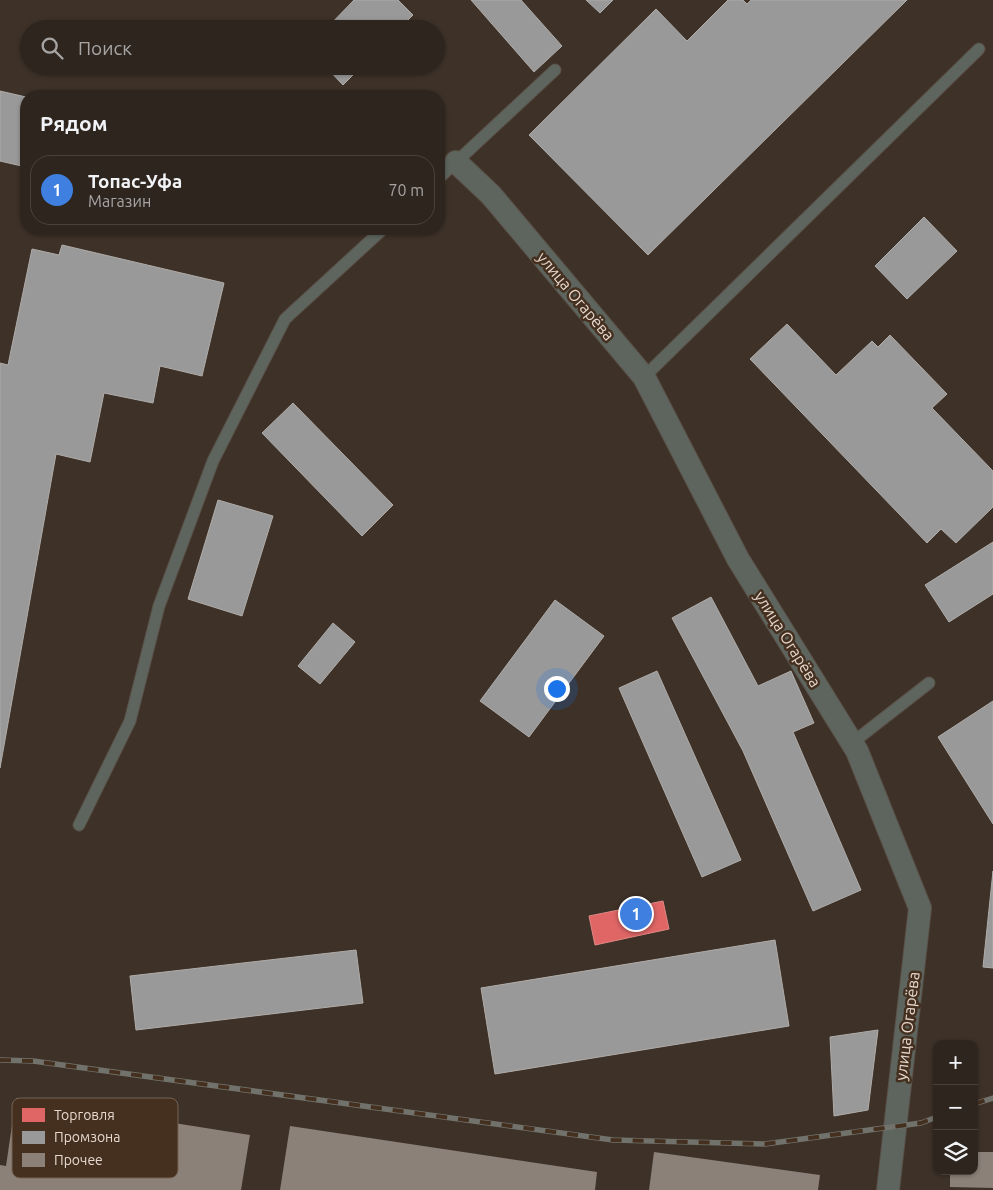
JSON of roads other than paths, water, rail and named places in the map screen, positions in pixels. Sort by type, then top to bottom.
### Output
[{"type":"street","name":"улица Огарёва","points":[[456,162],[491,195],[644,377],[738,558],[857,751],[920,908],[888,1190]]},
{"type":"lane","points":[[644,377],[979,49]]},
{"type":"lane","points":[[445,172],[554,70]]},
{"type":"lane","points":[[79,825],[130,721],[159,606],[213,461],[285,318],[376,235]]},
{"type":"lane","points":[[852,743],[929,682]]},
{"type":"railway","points":[[0,1060],[33,1061],[613,1140],[765,1144],[921,1123],[933,1118]]},
{"type":"railway","points":[[978,1103],[993,1098]]},
{"type":"place","name":"Топас-Уфа","points":[[636,914]]}]
